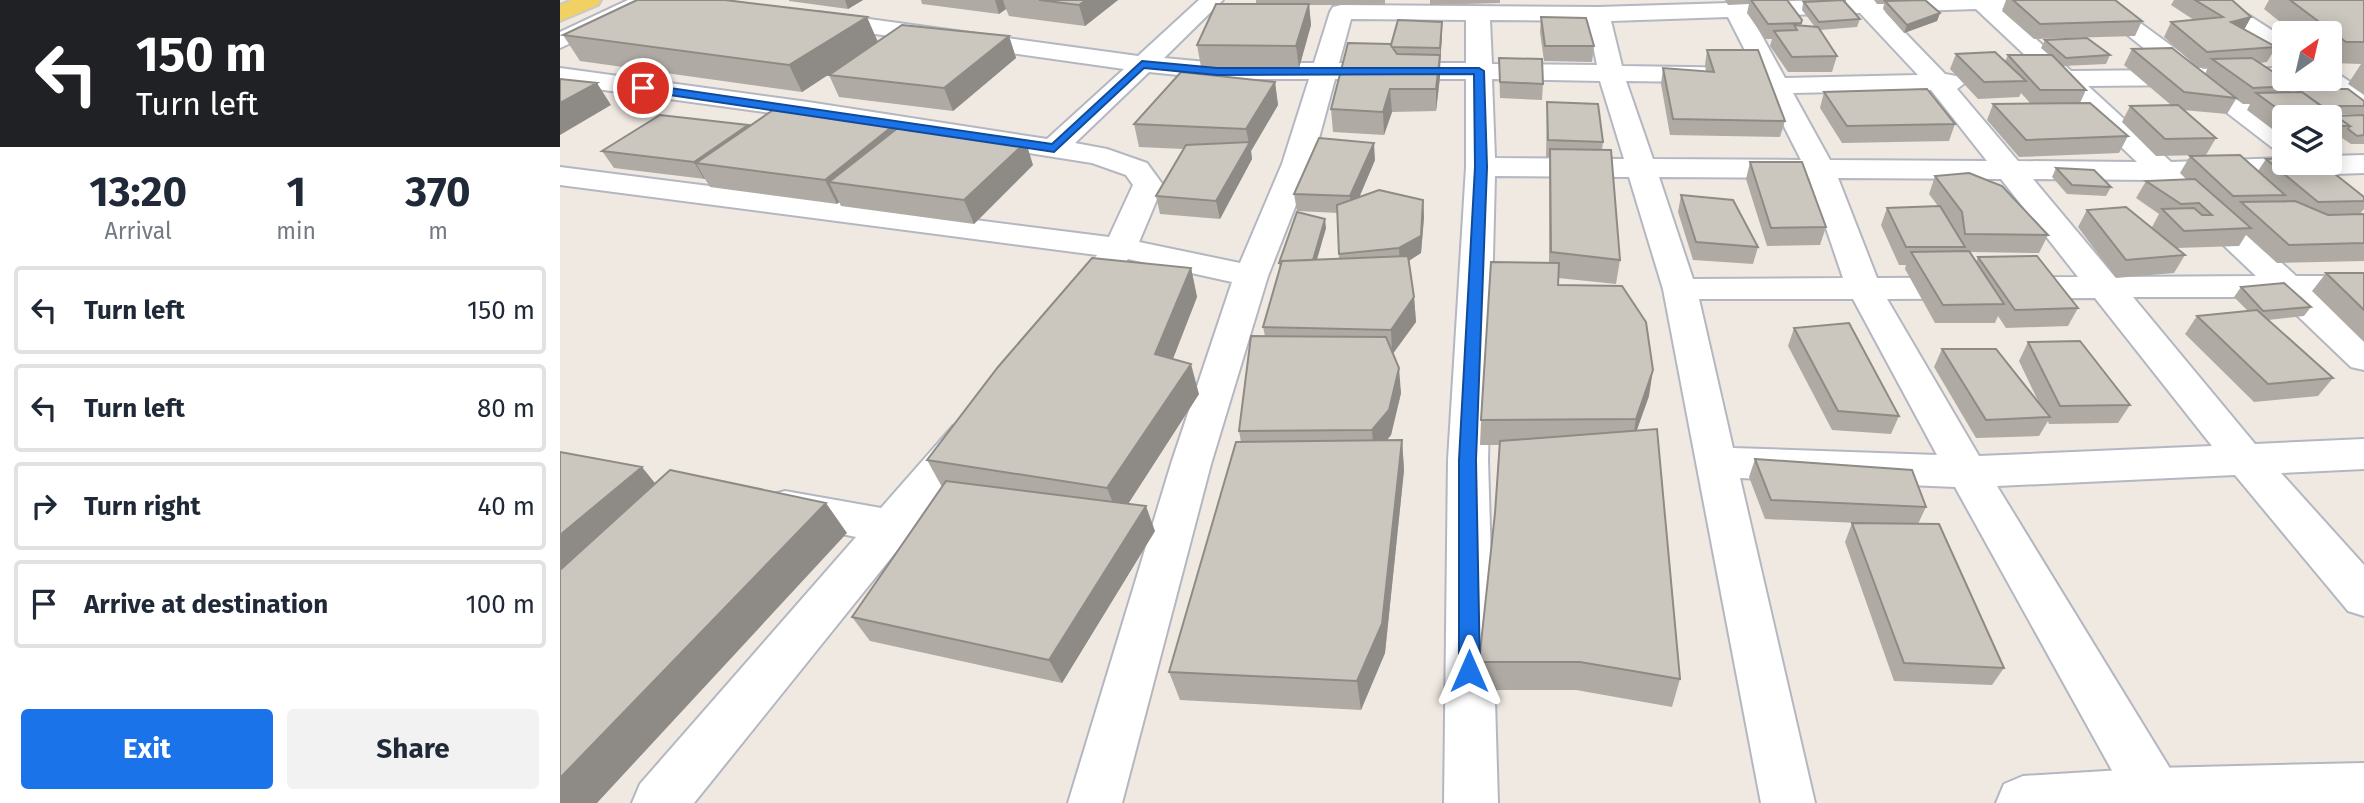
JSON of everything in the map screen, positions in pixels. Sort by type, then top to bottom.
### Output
[{"type":"main road","points":[[560,14],[590,0]]},
{"type":"street","points":[[560,41],[646,0]]},
{"type":"street","points":[[1314,12],[1400,6],[1478,13],[1611,9],[1737,11],[1864,3],[2044,0]]},
{"type":"street","points":[[2095,0],[2272,134]]},
{"type":"street","points":[[2210,0],[2272,41]]},
{"type":"street","points":[[1981,1],[2364,358]]},
{"type":"street","points":[[1864,3],[1938,82],[2244,458],[2364,597]]},
{"type":"street","points":[[870,25],[899,6]]},
{"type":"street","points":[[1054,148],[1142,64],[1216,6]]},
{"type":"street","points":[[1611,9],[1611,74],[1680,289],[1788,803]]},
{"type":"street","points":[[1737,11],[1821,171],[1864,288],[1967,472],[2155,794]]},
{"type":"street","points":[[1095,803],[1191,464],[1251,276],[1297,164],[1326,72],[1341,12]]},
{"type":"street","points":[[1471,803],[1468,460],[1481,167],[1478,13]]},
{"type":"street","points":[[790,15],[1142,64],[1217,71],[1479,71],[1774,81],[1976,81]]},
{"type":"street","points":[[885,56],[918,32]]},
{"type":"street","points":[[2342,76],[2364,75]]},
{"type":"street","points":[[560,76],[808,110],[1054,148],[1097,155],[1137,169],[1148,185],[1120,248],[1059,323]]},
{"type":"street","points":[[2027,80],[2272,76]]},
{"type":"street","points":[[808,110],[841,87]]},
{"type":"street","points":[[2342,87],[2364,103]]},
{"type":"street","points":[[2342,164],[2364,164]]},
{"type":"street","points":[[1481,167],[2165,171],[2272,166]]},
{"type":"street","points":[[2324,175],[2343,191]]},
{"type":"street","points":[[560,176],[1120,248],[1251,276]]},
{"type":"street","points":[[1680,289],[2364,286]]},
{"type":"street","points":[[659,803],[989,409]]},
{"type":"street","points":[[1718,463],[1967,472],[2364,454]]},
{"type":"street","points":[[745,499],[892,527]]},
{"type":"street","points":[[2024,803],[2155,794],[2364,789]]},
{"type":"building","points":[[637,0],[725,0],[867,17],[789,65],[563,35]]},
{"type":"building","points":[[1039,0],[1086,0],[1079,5]]},
{"type":"building","points":[[1751,0],[1787,0],[1802,20],[1801,23],[1768,24]]},
{"type":"building","points":[[1843,0],[1860,19],[1819,22],[1804,2]]},
{"type":"building","points":[[1925,0],[1940,13],[1907,25],[1885,1]]},
{"type":"building","points":[[2013,0],[2115,0],[2142,21],[2040,24]]},
{"type":"building","points":[[2195,0],[2232,0],[2251,17],[2231,22],[2272,45],[2272,47],[2207,52],[2171,22],[2223,17]]},
{"type":"building","points":[[2290,0],[2364,0],[2364,42],[2346,42],[2342,39],[2342,21],[2318,21]]},
{"type":"building","points":[[1216,4],[1309,4],[1296,46],[1197,45]]},
{"type":"building","points":[[1541,17],[1586,18],[1594,46],[1545,46]]},
{"type":"building","points":[[1398,20],[1442,22],[1440,48],[1392,47]]},
{"type":"building","points":[[902,25],[1009,36],[944,88],[829,75]]},
{"type":"building","points":[[1794,25],[1818,27],[1837,56],[1792,57],[1774,31],[1797,30]]},
{"type":"building","points":[[2087,38],[2110,55],[2066,58],[2045,40]]},
{"type":"building","points":[[1348,43],[1390,44],[1397,54],[1440,55],[1436,89],[1390,89],[1383,112],[1331,109]]},
{"type":"building","points":[[2172,48],[2236,98],[2184,92],[2132,49]]},
{"type":"building","points":[[1707,50],[1758,50],[1785,121],[1673,119],[1663,68],[1714,72]]},
{"type":"building","points":[[1995,52],[2026,81],[1984,82],[1956,54]]},
{"type":"building","points":[[2008,55],[2052,55],[2086,90],[2040,90]]},
{"type":"building","points":[[1499,58],[1542,59],[1543,84],[1500,82]]},
{"type":"building","points":[[2252,58],[2272,71],[2272,87],[2253,88],[2212,59]]},
{"type":"building","points":[[1181,72],[1275,82],[1246,129],[1134,124]]},
{"type":"building","points":[[560,79],[597,83],[560,103]]},
{"type":"building","points":[[1927,89],[1955,124],[1847,126],[1824,92]]},
{"type":"building","points":[[2348,89],[2364,101],[2364,106],[2320,105],[2301,91]]},
{"type":"building","points":[[2302,92],[2320,105],[2272,105],[2256,93]]},
{"type":"building","points":[[1547,102],[1598,104],[1603,142],[1548,140]]},
{"type":"building","points":[[2090,103],[2128,136],[2026,140],[1993,104]]},
{"type":"building","points":[[2178,105],[2216,138],[2165,139],[2130,106]]},
{"type":"building","points":[[773,110],[894,125],[825,180],[696,163]]},
{"type":"building","points":[[660,115],[748,125],[694,162],[602,151]]},
{"type":"building","points":[[2364,115],[2364,135],[2357,136],[2348,129],[2350,126],[2342,120],[2342,116]]},
{"type":"building","points":[[899,127],[1026,142],[964,200],[829,182]]},
{"type":"building","points":[[1319,138],[1374,143],[1350,196],[1294,194]]},
{"type":"building","points":[[1250,142],[1216,201],[1156,196],[1186,145]]},
{"type":"building","points":[[1550,149],[1611,150],[1620,260],[1551,252]]},
{"type":"building","points":[[2240,155],[2285,195],[2233,196],[2190,156]]},
{"type":"building","points":[[1750,162],[1802,162],[1826,227],[1771,228]]},
{"type":"building","points":[[2056,168],[2094,170],[2111,187],[2072,185]]},
{"type":"building","points":[[1969,173],[2002,186],[2048,235],[1965,234],[1962,212],[1935,176]]},
{"type":"building","points":[[2285,175],[2336,175],[2364,197],[2364,201],[2318,202]]},
{"type":"building","points":[[2195,179],[2251,228],[2184,231],[2162,209],[2194,208],[2202,215],[2212,215],[2199,203],[2181,204],[2146,181]]},
{"type":"building","points":[[1379,190],[1423,200],[1421,236],[1399,248],[1339,254],[1337,205]]},
{"type":"building","points":[[1681,195],[1733,200],[1758,247],[1696,242]]},
{"type":"building","points":[[2295,201],[2328,215],[2364,214],[2364,243],[2289,245],[2241,202]]},
{"type":"building","points":[[1940,206],[1965,247],[1906,247],[1887,208]]},
{"type":"building","points":[[2126,207],[2185,255],[2126,260],[2087,210]]},
{"type":"building","points":[[1297,212],[1325,219],[1313,260],[1279,263]]},
{"type":"building","points":[[1969,251],[2004,304],[1943,305],[1911,252]]},
{"type":"building","points":[[1408,256],[1414,297],[1391,330],[1263,327],[1282,261]]},
{"type":"building","points":[[2037,256],[2078,308],[2015,310],[1978,257]]},
{"type":"building","points":[[1092,258],[1191,268],[1155,354],[1191,364],[1107,488],[927,460],[998,367]]},
{"type":"building","points":[[1491,262],[1559,263],[1558,285],[1622,286],[1646,322],[1653,370],[1636,419],[1481,420]]},
{"type":"building","points":[[2326,273],[2364,273],[2364,310]]},
{"type":"building","points":[[2284,283],[2311,307],[2263,311],[2241,287]]},
{"type":"building","points":[[2257,310],[2333,378],[2268,384],[2197,316]]},
{"type":"building","points":[[1849,323],[1899,416],[1838,411],[1794,328]]},
{"type":"building","points":[[1251,336],[1386,337],[1399,368],[1389,410],[1372,430],[1239,431]]},
{"type":"building","points":[[2080,341],[2130,405],[2060,406],[2028,342]]},
{"type":"building","points":[[1942,349],[1996,349],[2050,417],[1986,420]]},
{"type":"building","points":[[1657,429],[1680,679],[1580,662],[1479,662],[1500,441]]},
{"type":"building","points":[[1402,440],[1382,624],[1357,681],[1169,672],[1236,442]]},
{"type":"building","points":[[560,452],[642,467],[560,535]]},
{"type":"building","points":[[1755,459],[1912,470],[1926,507],[1771,500]]},
{"type":"building","points":[[670,470],[826,503],[560,778],[560,570]]},
{"type":"building","points":[[946,481],[1146,506],[1049,660],[852,617]]},
{"type":"building","points":[[1852,523],[1939,524],[2004,668],[1904,663]]},
{"type":"route","points":[[643,88],[1054,148],[1142,64],[1217,71],[1479,71],[1481,167],[1468,460],[1469,671]]}]
